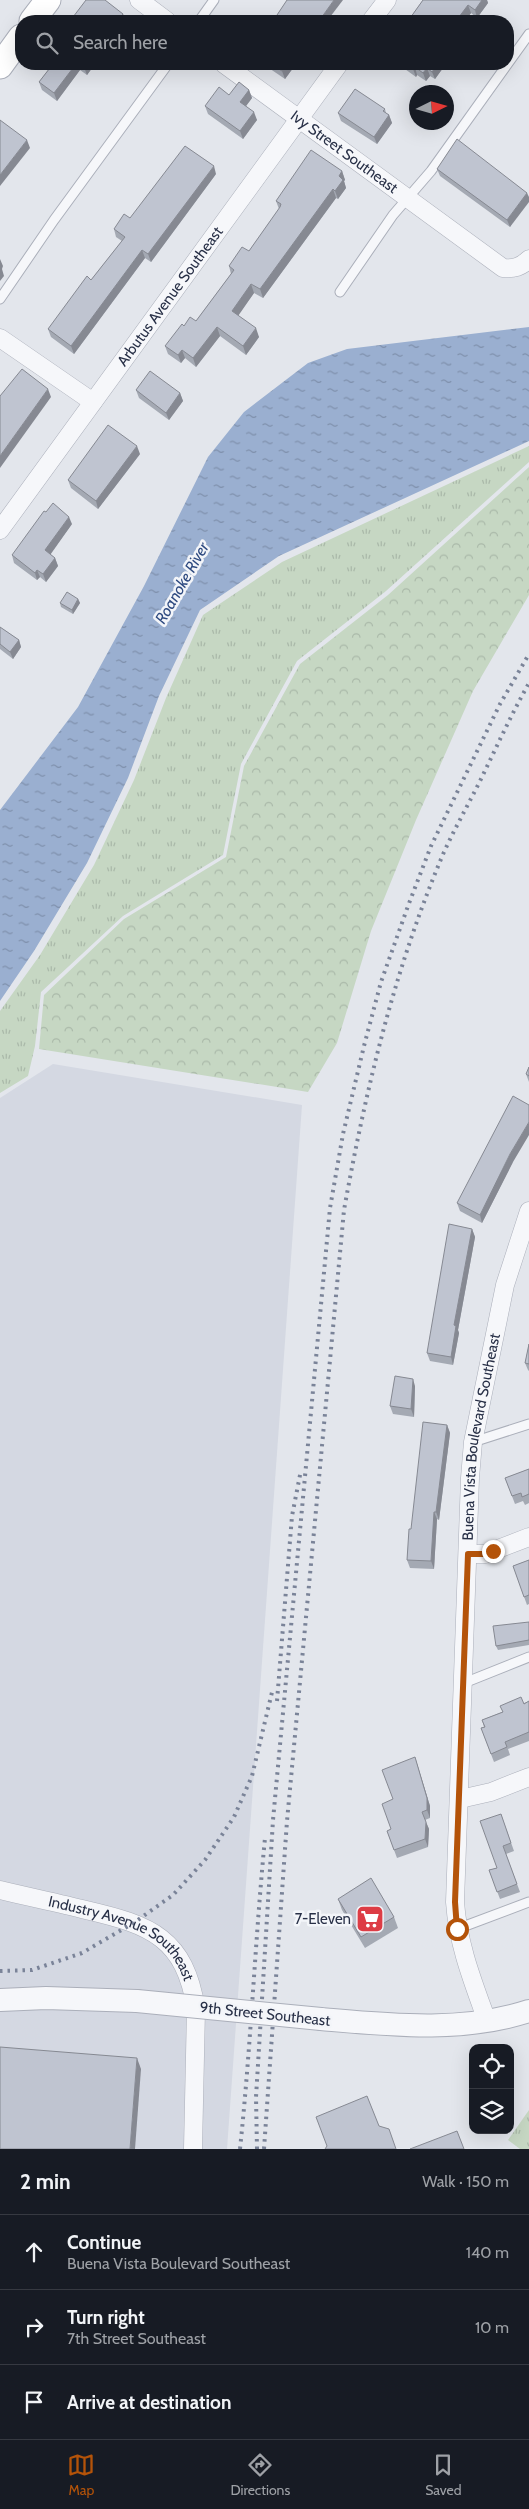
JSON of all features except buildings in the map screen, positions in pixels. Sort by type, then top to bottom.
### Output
[{"type":"main road","points":[[37,15],[48,0]]},
{"type":"main road","points":[[0,66],[15,45]]},
{"type":"street","points":[[139,0],[159,15]]},
{"type":"street","points":[[376,15],[387,0]]},
{"type":"street","name":"Ivy Street Southeast","points":[[232,70],[464,242],[503,268],[513,269],[522,266],[529,258]]},
{"type":"street","name":"Arbutus Avenue Southeast","points":[[0,530],[335,70]]},
{"type":"street","points":[[0,338],[93,402]]},
{"type":"street","name":"Buena Vista Boulevard Southeast","points":[[487,2021],[463,1955],[457,1929],[455,1902],[473,1442],[505,1285],[529,1212]]},
{"type":"street","points":[[468,1554],[485,1554],[529,1536]]},
{"type":"street","points":[[460,1799],[490,1792],[529,1776]]},
{"type":"street","name":"Industry Avenue Southeast","points":[[0,1890],[135,1922],[155,1933],[173,1949],[185,1969],[192,1988],[196,2009],[193,2149]]},
{"type":"street","name":"9th Street Southeast","points":[[0,2000],[46,1998],[136,2001],[320,2019],[431,2026],[487,2021],[529,2011]]},
{"type":"lane","points":[[203,15],[214,0]]},
{"type":"lane","points":[[514,55],[529,34]]},
{"type":"lane","points":[[0,299],[54,220],[164,70]]},
{"type":"lane","points":[[340,292],[503,70]]},
{"type":"lane","points":[[473,1442],[529,1424]]},
{"type":"lane","points":[[464,1682],[529,1656]]},
{"type":"lane","points":[[457,1929],[529,1902]]},
{"type":"shaded area","points":[[53,1064],[302,1105],[227,2149],[0,2149],[0,1098]]},
{"type":"green space","points":[[529,446],[529,462],[386,591],[297,661],[241,764],[223,855],[123,916],[41,992],[35,1046],[28,1076],[0,1093],[0,1011],[40,955],[94,865],[134,780],[166,698],[203,615],[282,562]]},
{"type":"green space","points":[[529,467],[529,595],[473,691],[416,820],[371,931],[337,1043],[308,1092],[39,1049],[44,995],[124,919],[226,857],[244,766],[300,664],[388,595]]},
{"type":"green space","points":[[529,2110],[529,2149],[520,2149],[508,2140]]},
{"type":"water","name":"Roanoke River","points":[[529,327],[529,441],[279,556],[200,610],[159,696],[128,778],[87,863],[34,951],[0,1001],[0,810],[78,707],[144,586],[208,457],[244,412],[308,363],[347,349]]},
{"type":"railway","points":[[257,2149],[256,2097],[273,1820],[330,1208],[343,1134],[381,982],[431,846],[500,704],[529,654]]},
{"type":"railway","points":[[264,2149],[287,1821],[344,1210],[372,1073],[411,939],[444,852],[529,683]]},
{"type":"railway","points":[[277,1701],[292,1516],[301,1470]]},
{"type":"railway","points":[[0,1971],[32,1970],[82,1953],[135,1922],[173,1895],[205,1860],[234,1817],[252,1776],[273,1688]]},
{"type":"railway","points":[[240,2149],[265,1838]]},
{"type":"place","name":"7-Eleven","points":[[370,1919]]},
{"type":"route","points":[[457,1929],[455,1902],[468,1554],[485,1554],[493,1551]]}]
